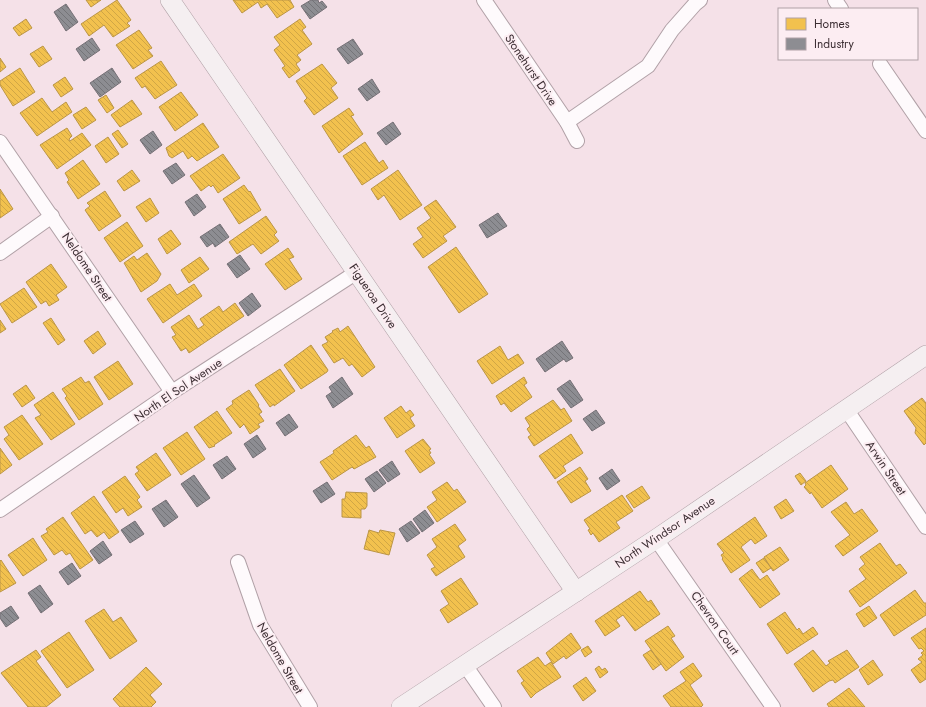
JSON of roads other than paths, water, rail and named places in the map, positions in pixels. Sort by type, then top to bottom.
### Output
[{"type":"street","name":"Figueroa Drive","points":[[170,0],[576,592]]},
{"type":"street","name":"Stonehurst Drive","points":[[484,0],[567,122],[577,141]]},
{"type":"street","points":[[567,122],[648,66],[672,30],[700,0]]},
{"type":"street","points":[[880,64],[926,131]]},
{"type":"street","name":"Neldome Street","points":[[0,142],[172,392]]},
{"type":"street","points":[[0,253],[52,216]]},
{"type":"street","name":"North El Sol Avenue","points":[[0,510],[172,392],[357,272]]},
{"type":"street","name":"North Windsor Avenue","points":[[401,707],[656,539],[926,355]]},
{"type":"street","name":"Arwin Street","points":[[846,409],[926,527]]},
{"type":"street","name":"Chevron Court","points":[[656,539],[773,707]]},
{"type":"street","name":"Neldome Street","points":[[238,562],[260,625],[310,707]]},
{"type":"street","points":[[465,665],[494,707]]}]
